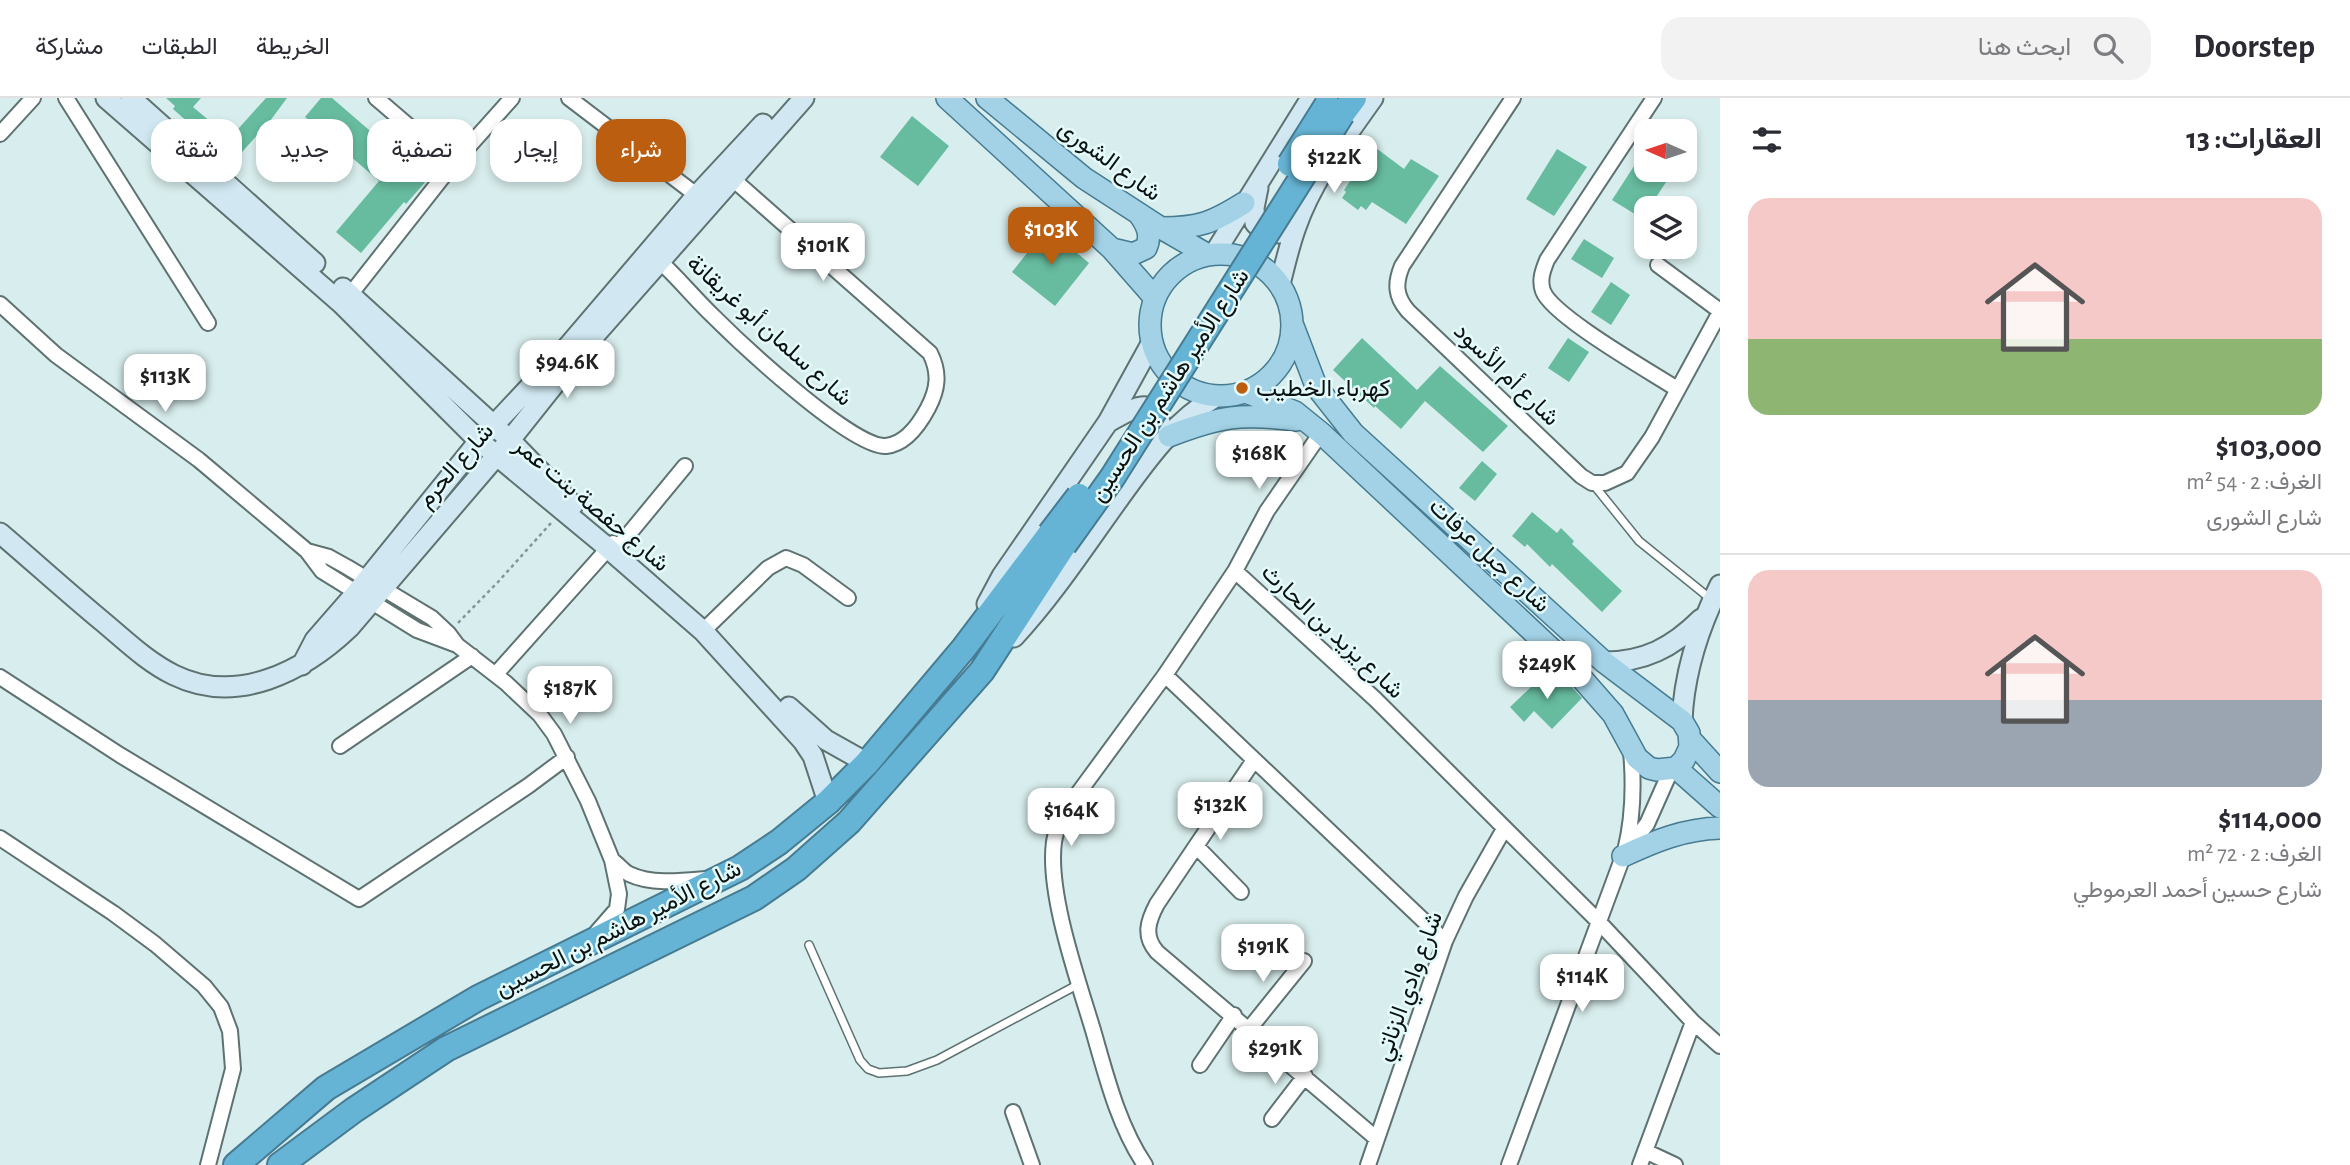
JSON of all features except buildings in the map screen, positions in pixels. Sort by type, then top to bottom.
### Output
[{"type":"highway","name":"شارع الأمير هاشم بن الحسين","points":[[236,1165],[326,1088],[478,998],[740,868],[779,842],[828,802],[867,763],[1112,478],[1333,103]]},
{"type":"highway","name":"شارع الأمير هاشم بن الحسين","points":[[280,1165],[354,1110],[446,1049],[754,898],[786,876],[849,822],[982,671],[1057,540]]},
{"type":"main road","points":[[947,98],[1112,249],[1155,298]]},
{"type":"main road","name":"شارع الشورى","points":[[987,98],[1084,178],[1161,228],[1211,254]]},
{"type":"main road","points":[[1161,228],[1194,227],[1216,221],[1244,203]]},
{"type":"main road","points":[[1112,249],[1133,254],[1146,248],[1148,229],[1139,214]]},
{"type":"main road","points":[[1211,254],[1233,254],[1251,260],[1267,270],[1280,284],[1290,304],[1293,326],[1286,354],[1270,377],[1247,392],[1217,396],[1188,388],[1165,369],[1152,342],[1150,320],[1155,298],[1176,270],[1191,260],[1211,254]]},
{"type":"main road","name":"شارع جبل عرفات","points":[[1293,326],[1316,386],[1353,433],[1604,662],[1686,730],[1720,772]]},
{"type":"main road","points":[[1161,443],[1208,421],[1233,416],[1307,422],[1302,395],[1316,386]]},
{"type":"main road","name":"شارع جبل عرفات","points":[[1247,392],[1307,422],[1591,687],[1613,714],[1642,764],[1657,770],[1674,769],[1720,807]]},
{"type":"main road","points":[[1674,769],[1688,754],[1686,730]]},
{"type":"main road","points":[[1624,853],[1670,835],[1720,828]]},
{"type":"street","points":[[0,134],[33,98]]},
{"type":"street","points":[[66,98],[208,323]]},
{"type":"street","name":"شارع حفصة بنت عمر","points":[[107,98],[510,440],[614,546],[706,627],[797,716],[826,740],[867,763]]},
{"type":"street","name":"شارع حفصة بنت عمر","points":[[131,98],[346,300],[479,441],[562,510],[614,546]]},
{"type":"street","points":[[376,98],[400,119]]},
{"type":"street","points":[[476,138],[512,98]]},
{"type":"street","points":[[569,98],[703,200]]},
{"type":"street","name":"شارع الحرم","points":[[727,175],[787,98]]},
{"type":"street","name":"شارع الحرم","points":[[0,533],[143,655],[172,674],[201,685],[249,685],[278,677],[301,666],[328,648],[479,441],[575,348],[703,200],[804,98]]},
{"type":"street","name":"شارع الأمير هاشم بن الحسين","points":[[1280,284],[1296,226],[1335,152],[1373,98]]},
{"type":"street","points":[[1654,98],[1547,260],[1542,272],[1542,282],[1544,293],[1563,314],[1677,389]]},
{"type":"street","name":"شارع أم الأسود","points":[[1509,99],[1402,266],[1396,284],[1397,293],[1408,311],[1562,459],[1592,483]]},
{"type":"street","name":"شارع الأمير هاشم بن الحسين","points":[[1211,254],[1260,180],[1333,103]]},
{"type":"street","name":"شارع سلمان أبو غريقانة","points":[[656,257],[713,317],[844,429],[877,445],[887,446],[910,435],[937,391],[936,369],[930,353],[727,175]]},
{"type":"street","points":[[1260,180],[1254,216],[1259,229],[1277,234],[1296,226]]},
{"type":"street","points":[[346,300],[439,182]]},
{"type":"street","points":[[1592,483],[1605,483],[1627,473],[1652,437],[1720,311],[1657,265]]},
{"type":"street","points":[[0,304],[56,355],[199,460],[307,551],[329,558],[417,630],[452,639],[496,674],[540,715],[554,734],[589,801],[612,860],[619,894],[617,909],[584,945]]},
{"type":"street","name":"شارع الأمير هاشم بن الحسين","points":[[964,648],[1002,576],[1108,422],[1152,342]]},
{"type":"street","name":"شارع الحرم","points":[[370,591],[510,440],[575,348]]},
{"type":"street","name":"شارع الأمير هاشم بن الحسين","points":[[982,671],[1037,612],[1161,443],[1195,409],[1217,396]]},
{"type":"street","points":[[1108,422],[1135,408],[1150,408],[1157,413],[1161,443]]},
{"type":"street","points":[[1235,571],[1267,511],[1307,422]]},
{"type":"street","points":[[496,674],[685,466]]},
{"type":"street","points":[[706,627],[768,568],[786,558],[794,560],[848,598]]},
{"type":"street","name":"شارع يزيد بن الحارث","points":[[1145,1165],[1118,1109],[1079,984],[1058,900],[1053,868],[1054,840],[1071,803],[1165,675],[1235,571],[1365,691],[1598,921],[1693,1022],[1720,1046]]},
{"type":"street","points":[[1604,662],[1637,659],[1654,654],[1683,637],[1713,600]]},
{"type":"street","points":[[1686,730],[1683,693],[1688,666],[1713,600]]},
{"type":"street","name":"شارع حفصة بنت عمر","points":[[706,627],[803,741],[813,757],[828,802]]},
{"type":"street","points":[[340,746],[472,656]]},
{"type":"street","points":[[1165,675],[1445,941]]},
{"type":"street","points":[[0,677],[120,755],[359,899],[528,786],[566,757]]},
{"type":"street","points":[[1509,1165],[1624,853],[1629,833],[1632,796],[1630,743]]},
{"type":"street","points":[[1254,760],[1157,904],[1150,918],[1148,937],[1157,952],[1250,1028],[1377,1139]]},
{"type":"street","points":[[1624,853],[1647,824],[1674,769]]},
{"type":"street","name":"شارع وادي الزناتي","points":[[1368,1165],[1445,941],[1466,896],[1504,829]]},
{"type":"street","points":[[0,838],[92,898],[155,944],[204,986],[221,1007],[230,1031],[234,1056],[230,1082],[208,1165]]},
{"type":"street","points":[[1196,846],[1241,892]]},
{"type":"street","points":[[612,860],[629,874],[650,879],[676,881],[721,877]]},
{"type":"street","points":[[1250,1028],[1304,961]]},
{"type":"street","points":[[1200,1065],[1234,1015]]},
{"type":"street","points":[[1675,1165],[1642,1158],[1693,1022]]},
{"type":"street","points":[[1272,1119],[1305,1076]]},
{"type":"street","points":[[1013,1112],[1032,1165]]},
{"type":"lane","points":[[1592,483],[1639,541],[1713,600]]},
{"type":"lane","points":[[809,945],[860,1060],[868,1069],[879,1073],[907,1071],[937,1060],[1079,984]]},
{"type":"path","points":[[452,639],[562,510]]},
{"type":"place","name":"كهرباء الخطيب","points":[[1242,388]]}]
